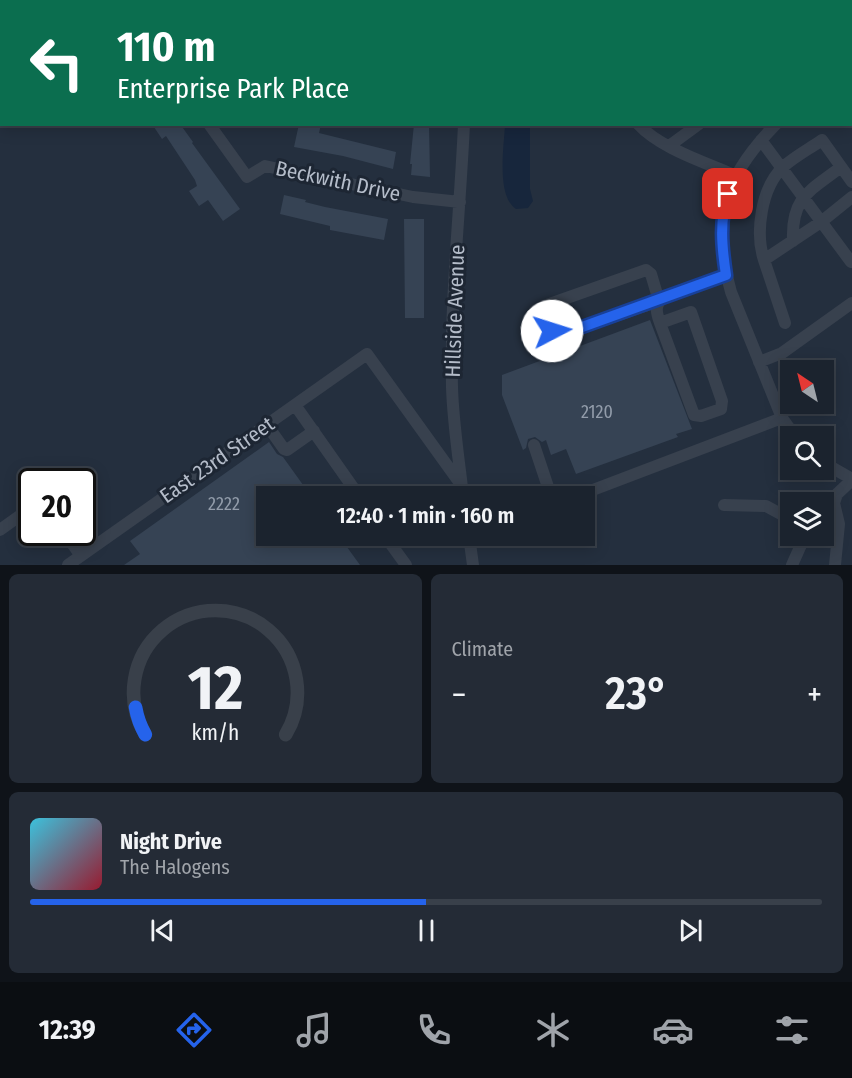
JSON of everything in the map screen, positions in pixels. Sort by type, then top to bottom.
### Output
[{"type":"street","name":"Beckwith Drive","points":[[210,126],[247,177],[265,166],[413,197],[460,202]]},
{"type":"street","name":"Hillside Avenue","points":[[462,486],[452,385],[452,330],[464,126]]},
{"type":"street","points":[[640,126],[646,133],[669,146],[736,176]]},
{"type":"street","points":[[669,146],[696,126]]},
{"type":"street","points":[[774,126],[761,140],[736,176],[724,206],[721,232],[726,275],[731,292],[782,418],[788,426]]},
{"type":"street","points":[[761,140],[851,262]]},
{"type":"street","points":[[785,323],[758,245],[760,219],[768,190],[782,168],[822,140],[852,182]]},
{"type":"street","points":[[793,241],[792,224],[795,209],[803,197],[841,167]]},
{"type":"street","points":[[764,260],[821,222],[852,197]]},
{"type":"street","points":[[660,323],[691,312],[722,401],[721,409],[701,416],[694,415],[660,323],[656,311],[659,301],[651,274],[646,270],[548,304],[543,309],[556,336],[659,301],[726,275]]},
{"type":"street","points":[[759,362],[782,353],[852,303]]},
{"type":"street","name":"East 23rd Street","points":[[68,565],[367,354],[459,486]]},
{"type":"street","points":[[295,405],[352,486]]},
{"type":"street","points":[[595,489],[782,418]]},
{"type":"street","points":[[267,425],[287,450],[314,431]]},
{"type":"street","points":[[534,445],[548,486]]},
{"type":"street","points":[[834,469],[852,479],[834,499]]},
{"type":"street","points":[[724,505],[766,506],[780,514]]},
{"type":"street","points":[[834,516],[839,524],[835,565]]},
{"type":"street","points":[[0,530],[18,517]]},
{"type":"street","points":[[74,546],[81,556]]},
{"type":"street","points":[[393,546],[406,565]]},
{"type":"street","points":[[470,546],[473,565]]},
{"type":"street","points":[[792,565],[801,546]]},
{"type":"water","points":[[505,126],[530,126],[530,189],[533,201],[528,208],[516,209],[510,203],[503,182]]},
{"type":"building","points":[[153,126],[181,126],[240,209],[223,221],[208,200],[199,206],[189,191],[197,186],[195,180],[166,136],[162,139]]},
{"type":"building","points":[[299,126],[321,126],[319,133],[396,152],[393,169],[343,156],[294,147]]},
{"type":"building","points":[[414,126],[429,126],[430,177],[411,175],[412,164],[410,164]]},
{"type":"building","points":[[284,195],[325,207],[388,219],[384,240],[330,230],[330,226],[280,214]]},
{"type":"building","points":[[404,219],[424,219],[424,318],[405,318]]},
{"type":"building","points":[[650,320],[692,429],[676,434],[678,437],[576,474],[566,449],[551,455],[546,440],[542,442],[535,437],[528,439],[526,448],[523,450],[502,395],[502,375]]},
{"type":"building","points":[[269,442],[304,486],[256,486],[256,546],[346,546],[360,565],[124,565],[140,554],[130,541]]},
{"type":"route","points":[[552,331],[556,336],[560,335],[726,275],[721,232],[728,194]]}]
